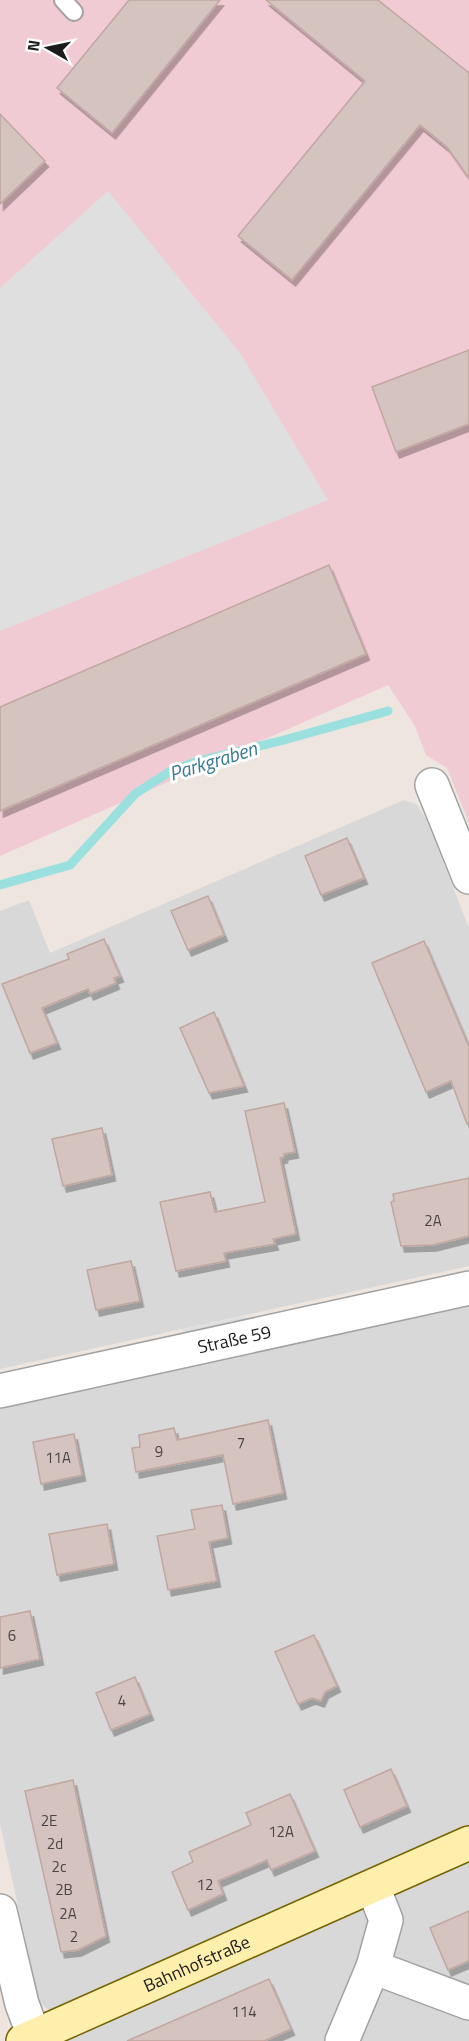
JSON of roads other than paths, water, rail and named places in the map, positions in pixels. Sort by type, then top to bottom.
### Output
[{"type":"main road","name":"Bahnhofstraße","points":[[29,2039],[469,1843]]},
{"type":"street","points":[[432,785],[469,877]]},
{"type":"street","name":"Straße 59","points":[[0,1391],[469,1288]]},
{"type":"street","points":[[342,2041],[373,1966],[386,1920],[373,1887]]},
{"type":"street","points":[[0,1911],[29,2039]]},
{"type":"street","points":[[373,1966],[469,2003]]},
{"type":"waterway","name":"Parkgraben","points":[[0,885],[70,865],[135,794],[169,772],[195,762],[388,711]]}]
